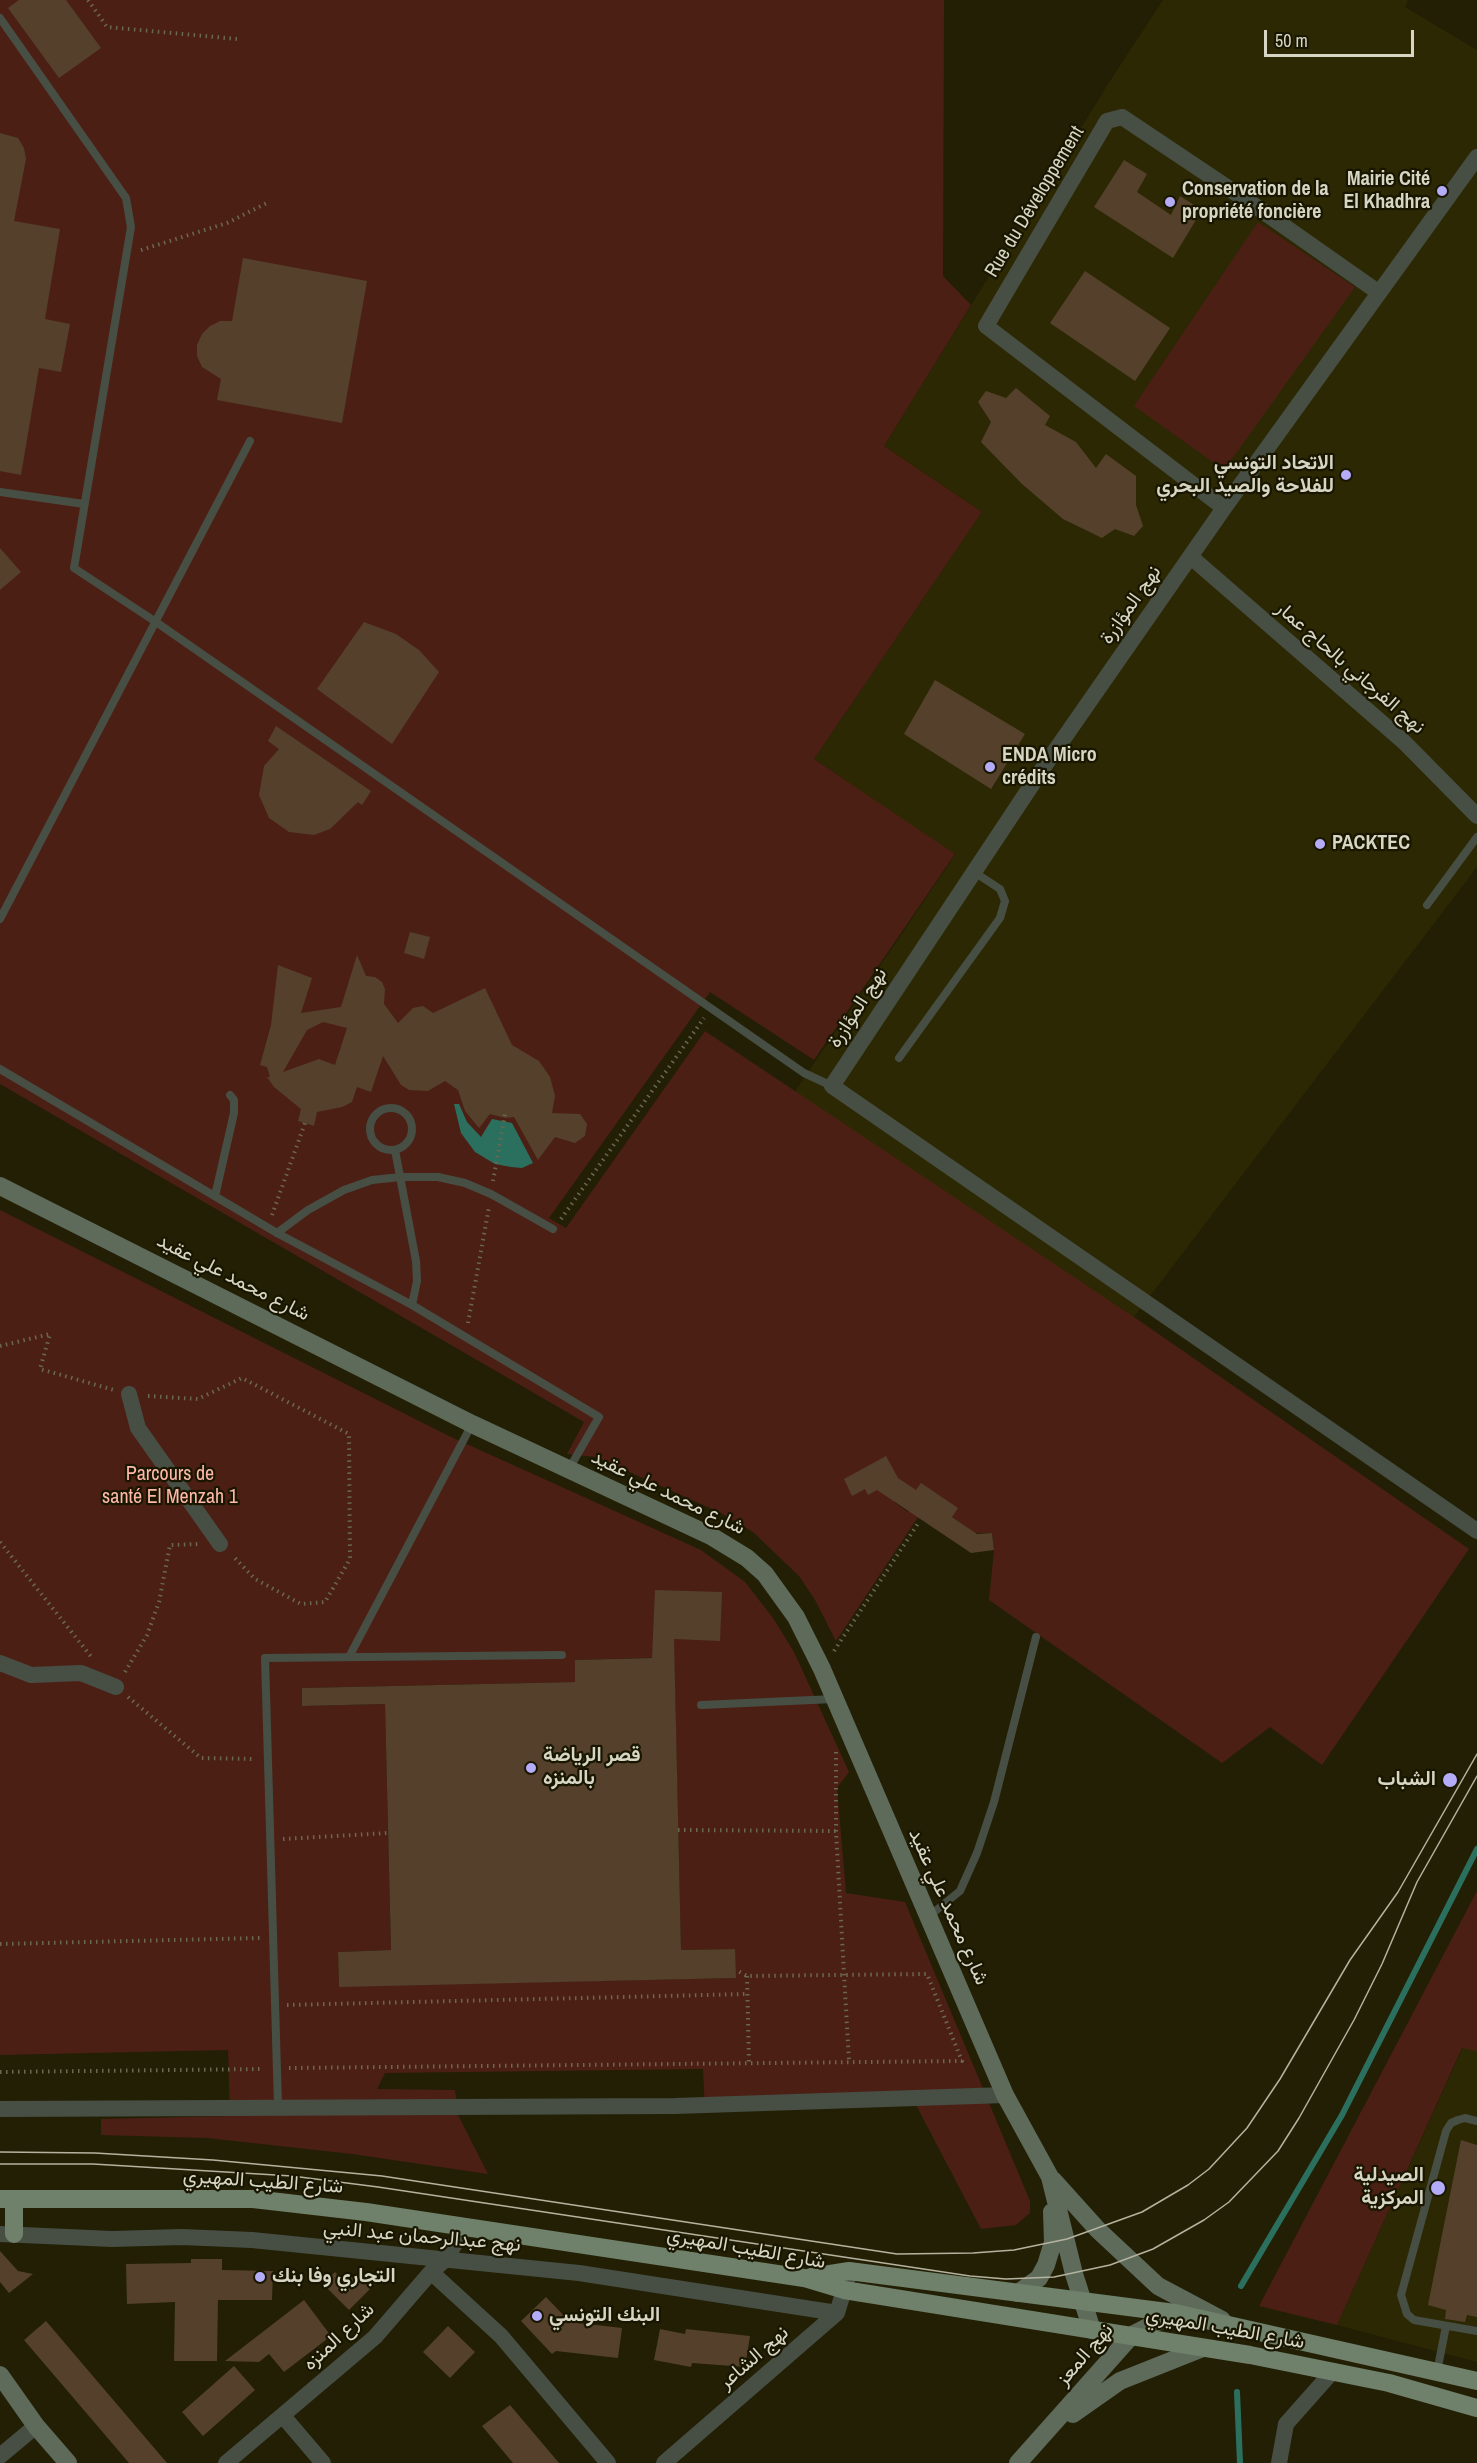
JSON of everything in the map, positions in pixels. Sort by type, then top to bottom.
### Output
[{"type":"main road","points":[[5,2237],[7,2199]]},
{"type":"main road","name":"شارع الطيب المهيري","points":[[7,2199],[253,2199],[366,2212],[804,2278],[844,2290],[1132,2335],[1333,2371],[1440,2396],[1477,2408]]},
{"type":"main road","points":[[804,2278],[849,2271],[1175,2313],[1477,2381]]},
{"type":"street","name":"Rue du Développement","points":[[1224,508],[986,327],[1107,121],[1122,117],[1262,210],[1378,292]]},
{"type":"street","name":"نهج المؤازرة","points":[[832,1086],[974,872],[1224,508],[1477,157]]},
{"type":"street","name":"نهج الفرجاني بالحاج عمار","points":[[1191,557],[1404,742],[1477,816]]},
{"type":"street","points":[[832,1086],[1477,1531]]},
{"type":"street","name":"شارع محمد علي عقيد","points":[[0,1186],[472,1424],[711,1536],[747,1558],[778,1589],[796,1617],[822,1669],[1005,2095],[1046,2170],[1092,2330]]},
{"type":"street","points":[[129,1394],[138,1428],[220,1544]]},
{"type":"street","points":[[0,1663],[31,1675],[81,1673],[116,1687]]},
{"type":"street","points":[[0,2109],[675,2106],[1005,2095]]},
{"type":"street","points":[[1018,2293],[1038,2278],[1046,2265],[1053,2242],[1046,2170]]},
{"type":"street","points":[[1046,2170],[1098,2230],[1158,2286],[1223,2320],[1266,2334]]},
{"type":"street","name":"شارع المنزه","points":[[226,2463],[375,2337],[431,2272],[446,2259],[465,2227]]},
{"type":"street","name":"نهج عبدالرحمان عبد النبي","points":[[5,2237],[112,2239],[182,2237],[252,2240],[579,2273],[837,2313]]},
{"type":"street","points":[[837,2313],[849,2271]]},
{"type":"street","points":[[431,2272],[501,2336],[608,2463]]},
{"type":"street","name":"نهج الشاعر","points":[[664,2463],[837,2313]]},
{"type":"street","name":"نهج المعز","points":[[1029,2456],[1132,2335],[1175,2313]]},
{"type":"street","name":"نهج المعز","points":[[1029,2456],[1120,2381],[1203,2348]]},
{"type":"street","points":[[1279,2463],[1286,2424],[1333,2371]]},
{"type":"street","points":[[0,2375],[36,2426],[68,2463]]},
{"type":"street","points":[[283,2416],[323,2463]]},
{"type":"street","points":[[0,2456],[36,2426]]},
{"type":"lane","points":[[0,18],[126,198],[131,227],[74,568],[156,622],[804,1073],[832,1086]]},
{"type":"lane","points":[[0,919],[121,692],[250,441]]},
{"type":"lane","points":[[0,492],[84,504]]},
{"type":"lane","points":[[1427,905],[1477,837]]},
{"type":"lane","points":[[899,1058],[1000,918],[1005,900],[1000,889],[974,872]]},
{"type":"lane","points":[[0,1069],[278,1233],[412,1305],[598,1417],[568,1470]]},
{"type":"lane","points":[[214,1196],[234,1113],[234,1100],[230,1095]]},
{"type":"lane","points":[[387,1108],[403,1111],[412,1124],[409,1141],[395,1150],[379,1147],[370,1133],[373,1117],[387,1108]]},
{"type":"lane","points":[[395,1150],[416,1261],[417,1281],[412,1305]]},
{"type":"lane","points":[[278,1233],[308,1210],[344,1190],[372,1180],[401,1177],[438,1177],[465,1183],[491,1194],[553,1229]]},
{"type":"lane","points":[[349,1657],[472,1424]]},
{"type":"lane","points":[[928,1917],[960,1891],[976,1853],[994,1802],[1036,1637]]},
{"type":"lane","points":[[278,2106],[265,1658],[562,1655]]},
{"type":"lane","points":[[701,1705],[835,1699]]},
{"type":"lane","points":[[1477,2121],[1465,2118],[1458,2120],[1451,2123],[1446,2132],[1401,2295],[1407,2314],[1414,2320],[1477,2331]]},
{"type":"lane","points":[[1437,2372],[1446,2326]]},
{"type":"path","points":[[88,0],[107,27],[237,39]]},
{"type":"path","points":[[126,254],[227,223],[268,202]]},
{"type":"path","points":[[553,1229],[711,1008]]},
{"type":"path","points":[[466,1339],[505,1115]]},
{"type":"path","points":[[268,1227],[305,1123]]},
{"type":"path","points":[[0,1346],[50,1334],[40,1369],[129,1394],[198,1399],[242,1378],[349,1434],[350,1559],[325,1602],[301,1604],[255,1578],[220,1544],[170,1545],[159,1602],[147,1635],[116,1687]]},
{"type":"path","points":[[822,1669],[919,1522]]},
{"type":"path","points":[[835,1743],[836,1831],[849,2062]]},
{"type":"path","points":[[678,1830],[836,1831]]},
{"type":"path","points":[[270,1840],[388,1833]]},
{"type":"path","points":[[0,1944],[273,1938]]},
{"type":"path","points":[[0,2072],[962,2061],[927,1974],[747,1976],[736,1970]]},
{"type":"path","points":[[747,1976],[749,2063]]},
{"type":"path","points":[[275,2006],[748,1994]]},
{"type":"shaded area","points":[[1163,0],[1408,0],[1405,7],[1477,50],[1477,867],[1134,1317],[794,1093],[955,855],[814,759],[982,512],[884,446],[1110,81]]},
{"type":"shaded area","name":"الصيدلية المركزية","points":[[1463,2047],[1477,2051],[1477,2362],[1337,2325]]},
{"type":"green space","points":[[0,0],[944,0],[943,276],[971,305],[884,446],[982,512],[814,759],[955,854],[814,1060],[710,992],[549,1218],[566,1228],[705,1031],[1134,1317],[1469,1549],[1322,1765],[1270,1727],[1222,1763],[989,1600],[994,1550],[992,1533],[975,1533],[952,1517],[957,1508],[916,1490],[897,1497],[894,1502],[908,1512],[911,1508],[920,1514],[836,1641],[815,1600],[799,1576],[753,1532],[721,1513],[596,1457],[567,1454],[584,1422],[0,1084]]},
{"type":"green space","points":[[1258,222],[1355,287],[1224,470],[1134,406]]},
{"type":"green space","name":"Parcours de santé El Menzah 1","points":[[0,1210],[449,1436],[701,1550],[745,1582],[773,1618],[794,1652],[849,1772],[837,1788],[846,1893],[905,1902],[1030,2201],[1030,2213],[1016,2225],[981,2229],[916,2105],[705,2112],[703,2069],[385,2073],[377,2089],[455,2090],[458,2115],[488,2174],[352,2154],[207,2138],[101,2135],[101,2119],[230,2116],[228,2050],[0,2055]],"holes":[[[674,1657],[681,1950],[735,1949],[735,1978],[339,1986],[338,1952],[391,1950],[385,1704],[302,1706],[302,1688],[575,1682],[575,1660]]]},
{"type":"green space","points":[[1477,1891],[1477,2051],[1462,2048],[1337,2325],[1259,2306]]},
{"type":"water","points":[[454,1104],[459,1104],[467,1122],[481,1137],[492,1119],[512,1123],[533,1163],[522,1168],[495,1164],[475,1152],[461,1133]]},
{"type":"building","points":[[19,0],[66,0],[101,48],[59,78],[8,8]]},
{"type":"building","points":[[0,133],[18,138],[24,148],[26,159],[14,221],[60,229],[45,319],[70,324],[61,372],[39,368],[21,475],[0,471]]},
{"type":"building","points":[[1124,160],[1147,174],[1137,192],[1171,215],[1180,196],[1202,210],[1173,258],[1094,207]]},
{"type":"building","points":[[243,258],[367,281],[342,423],[217,400],[221,379],[202,367],[197,356],[197,345],[202,334],[210,326],[220,321],[232,321]]},
{"type":"building","points":[[1085,271],[1170,328],[1135,381],[1050,323]]},
{"type":"building","points":[[1016,388],[1050,416],[1045,425],[1076,442],[1096,468],[1106,454],[1136,476],[1136,505],[1143,526],[1134,536],[1115,529],[1102,538],[1063,519],[1022,484],[981,442],[991,422],[978,402],[986,391],[1006,398]]},
{"type":"building","points":[[0,548],[21,572],[0,590]]},
{"type":"building","points":[[364,622],[396,634],[419,650],[439,672],[392,744],[317,689]]},
{"type":"building","points":[[935,680],[1025,734],[991,789],[904,734]]},
{"type":"building","points":[[276,726],[371,791],[362,805],[358,802],[330,829],[314,835],[289,832],[269,818],[259,795],[264,766],[279,749],[268,741]]},
{"type":"building","points":[[410,932],[430,937],[424,959],[404,953]]},
{"type":"building","points":[[357,955],[366,976],[375,977],[382,982],[385,989],[384,1004],[398,1023],[413,1008],[423,1006],[433,1013],[485,988],[512,1045],[539,1061],[550,1077],[555,1096],[552,1113],[580,1114],[587,1124],[585,1136],[575,1143],[555,1137],[538,1160],[514,1117],[505,1118],[490,1114],[479,1128],[465,1111],[458,1090],[445,1081],[428,1091],[409,1090],[401,1085],[383,1056],[371,1092],[357,1087],[352,1102],[342,1107],[317,1112],[314,1126],[298,1121],[301,1109],[274,1087],[267,1077],[270,1077],[267,1067],[260,1065],[271,1025],[278,965],[312,978],[301,1013],[341,1007]],"holes":[[[323,1022],[347,1028],[335,1065],[319,1059],[283,1072],[307,1030]]]},
{"type":"building","points":[[886,1456],[898,1478],[916,1490],[921,1483],[958,1508],[952,1517],[977,1534],[992,1533],[994,1550],[971,1553],[877,1490],[868,1495],[865,1489],[852,1496],[844,1479]]},
{"type":"building","name":"قصر الرياضة بالمنزه","points":[[655,1590],[722,1592],[720,1641],[674,1639],[681,1950],[735,1949],[736,1978],[339,1987],[338,1952],[391,1950],[385,1704],[302,1706],[302,1688],[575,1682],[575,1660],[652,1658]]},
{"type":"building","points":[[1461,2140],[1477,2145],[1477,2317],[1467,2315],[1465,2322],[1445,2319],[1446,2310],[1428,2305]]},
{"type":"building","points":[[0,2251],[18,2271],[33,2274],[9,2293],[0,2282]]},
{"type":"building","points":[[191,2259],[222,2259],[222,2270],[273,2271],[272,2300],[218,2300],[217,2361],[174,2361],[175,2302],[127,2304],[126,2264],[191,2263]]},
{"type":"building","points":[[388,2271],[349,2310],[323,2284],[335,2272],[343,2281],[350,2274],[356,2281]]},
{"type":"building","points":[[546,2297],[570,2322],[622,2328],[618,2358],[556,2351],[552,2354],[521,2321]]},
{"type":"building","points":[[304,2300],[331,2336],[284,2372],[269,2354],[259,2362],[225,2361]]},
{"type":"building","points":[[46,2321],[167,2463],[129,2463],[24,2340]]},
{"type":"building","points":[[448,2326],[475,2352],[450,2378],[423,2352]]},
{"type":"building","points":[[660,2329],[685,2334],[686,2329],[750,2336],[745,2367],[692,2363],[691,2367],[654,2360]]},
{"type":"building","points":[[234,2366],[255,2390],[203,2436],[182,2412]]},
{"type":"building","points":[[510,2405],[559,2463],[513,2463],[482,2426]]},
{"type":"waterway","points":[[1241,2286],[1342,2115],[1477,1849]]},
{"type":"waterway","points":[[1237,2392],[1240,2463]]},
{"type":"tram line","points":[[0,2152],[95,2153],[213,2160],[382,2176],[897,2254],[1014,2250],[1067,2239],[1142,2212],[1188,2185],[1209,2169],[1247,2128],[1280,2079],[1350,1960],[1398,1892],[1477,1754]]},
{"type":"tram line","points":[[0,2164],[93,2164],[292,2176],[970,2276],[1006,2279],[1054,2277],[1110,2265],[1153,2249],[1204,2220],[1229,2202],[1278,2151],[1354,2020],[1382,1964],[1417,1882],[1477,1776]]},
{"type":"place","name":"Mairie Cité El Khadhra","points":[[1442,191]]},
{"type":"place","name":"Conservation de la propriété foncière","points":[[1170,202]]},
{"type":"place","name":"الاتحاد التونسي للفلاحة والصيد البحري","points":[[1346,475]]},
{"type":"place","name":"ENDA Micro crédits","points":[[990,767]]},
{"type":"place","name":"PACKTEC","points":[[1320,844]]},
{"type":"place","name":"قصر الرياضة بالمنزه","points":[[531,1768]]},
{"type":"place","name":"الشباب","points":[[1450,1780]]},
{"type":"place","name":"الصيدلية المركزية","points":[[1438,2188]]},
{"type":"place","name":"التجاري وفا بنك","points":[[260,2277]]},
{"type":"place","name":"البنك التونسي","points":[[537,2316]]}]
